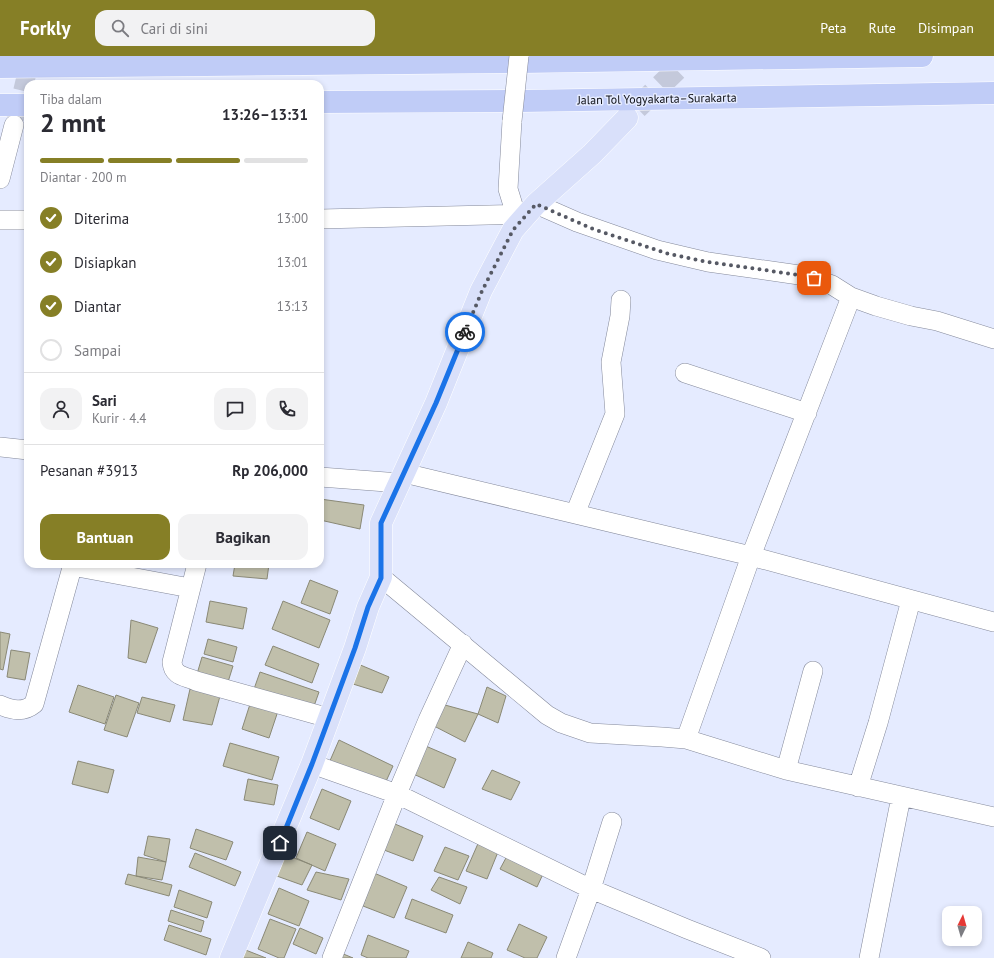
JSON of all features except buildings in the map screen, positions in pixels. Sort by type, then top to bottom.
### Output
[{"type":"highway","points":[[0,67],[922,56]]},
{"type":"highway","name":"Jalan Tol Yogyakarta–Surakarta","points":[[324,102],[994,93]]},
{"type":"highway","points":[[0,105],[24,105]]},
{"type":"main road","points":[[231,958],[312,764],[355,648],[368,607],[381,578],[381,523],[436,403],[482,291],[513,230],[526,211],[592,154],[627,118]]},
{"type":"street","points":[[519,56],[512,121],[508,189],[526,211]]},
{"type":"street","points":[[0,179],[14,124]]},
{"type":"street","points":[[324,219],[526,211],[588,227],[657,250],[708,262],[806,276],[832,285],[852,297],[876,306],[911,316],[936,320],[994,339]]},
{"type":"street","points":[[0,220],[24,220]]},
{"type":"street","points":[[686,740],[751,556],[852,297]]},
{"type":"street","points":[[574,514],[615,414],[611,362],[620,316],[620,300]]},
{"type":"street","points":[[685,373],[807,413]]},
{"type":"street","points":[[0,447],[24,450]]},
{"type":"street","points":[[324,477],[402,478],[574,514],[751,556],[994,622]]},
{"type":"street","points":[[0,705],[20,710],[28,709],[34,704],[72,568]]},
{"type":"street","points":[[88,568],[190,588]]},
{"type":"street","points":[[196,568],[172,662],[173,670],[196,681],[329,718]]},
{"type":"street","points":[[381,578],[463,644],[547,715],[561,723],[590,733],[686,740],[786,770],[994,817]]},
{"type":"street","points":[[858,787],[878,723],[911,600]]},
{"type":"street","points":[[332,958],[397,794],[463,644]]},
{"type":"street","points":[[786,770],[813,671]]},
{"type":"street","points":[[312,764],[397,794],[591,889],[761,958]]},
{"type":"street","points":[[869,958],[901,797]]},
{"type":"street","points":[[566,958],[591,889],[612,822]]},
{"type":"tunnel","points":[[25,80],[31,56]]},
{"type":"tunnel","points":[[637,108],[691,56]]},
{"type":"tunnel","points":[[16,119],[24,85]]},
{"type":"way so far","points":[[465,332],[482,291],[513,230],[536,204],[593,229],[669,254],[708,262],[814,278]]},
{"type":"route","points":[[280,843],[312,764],[355,648],[368,607],[381,578],[381,523],[436,403],[465,332]]}]
